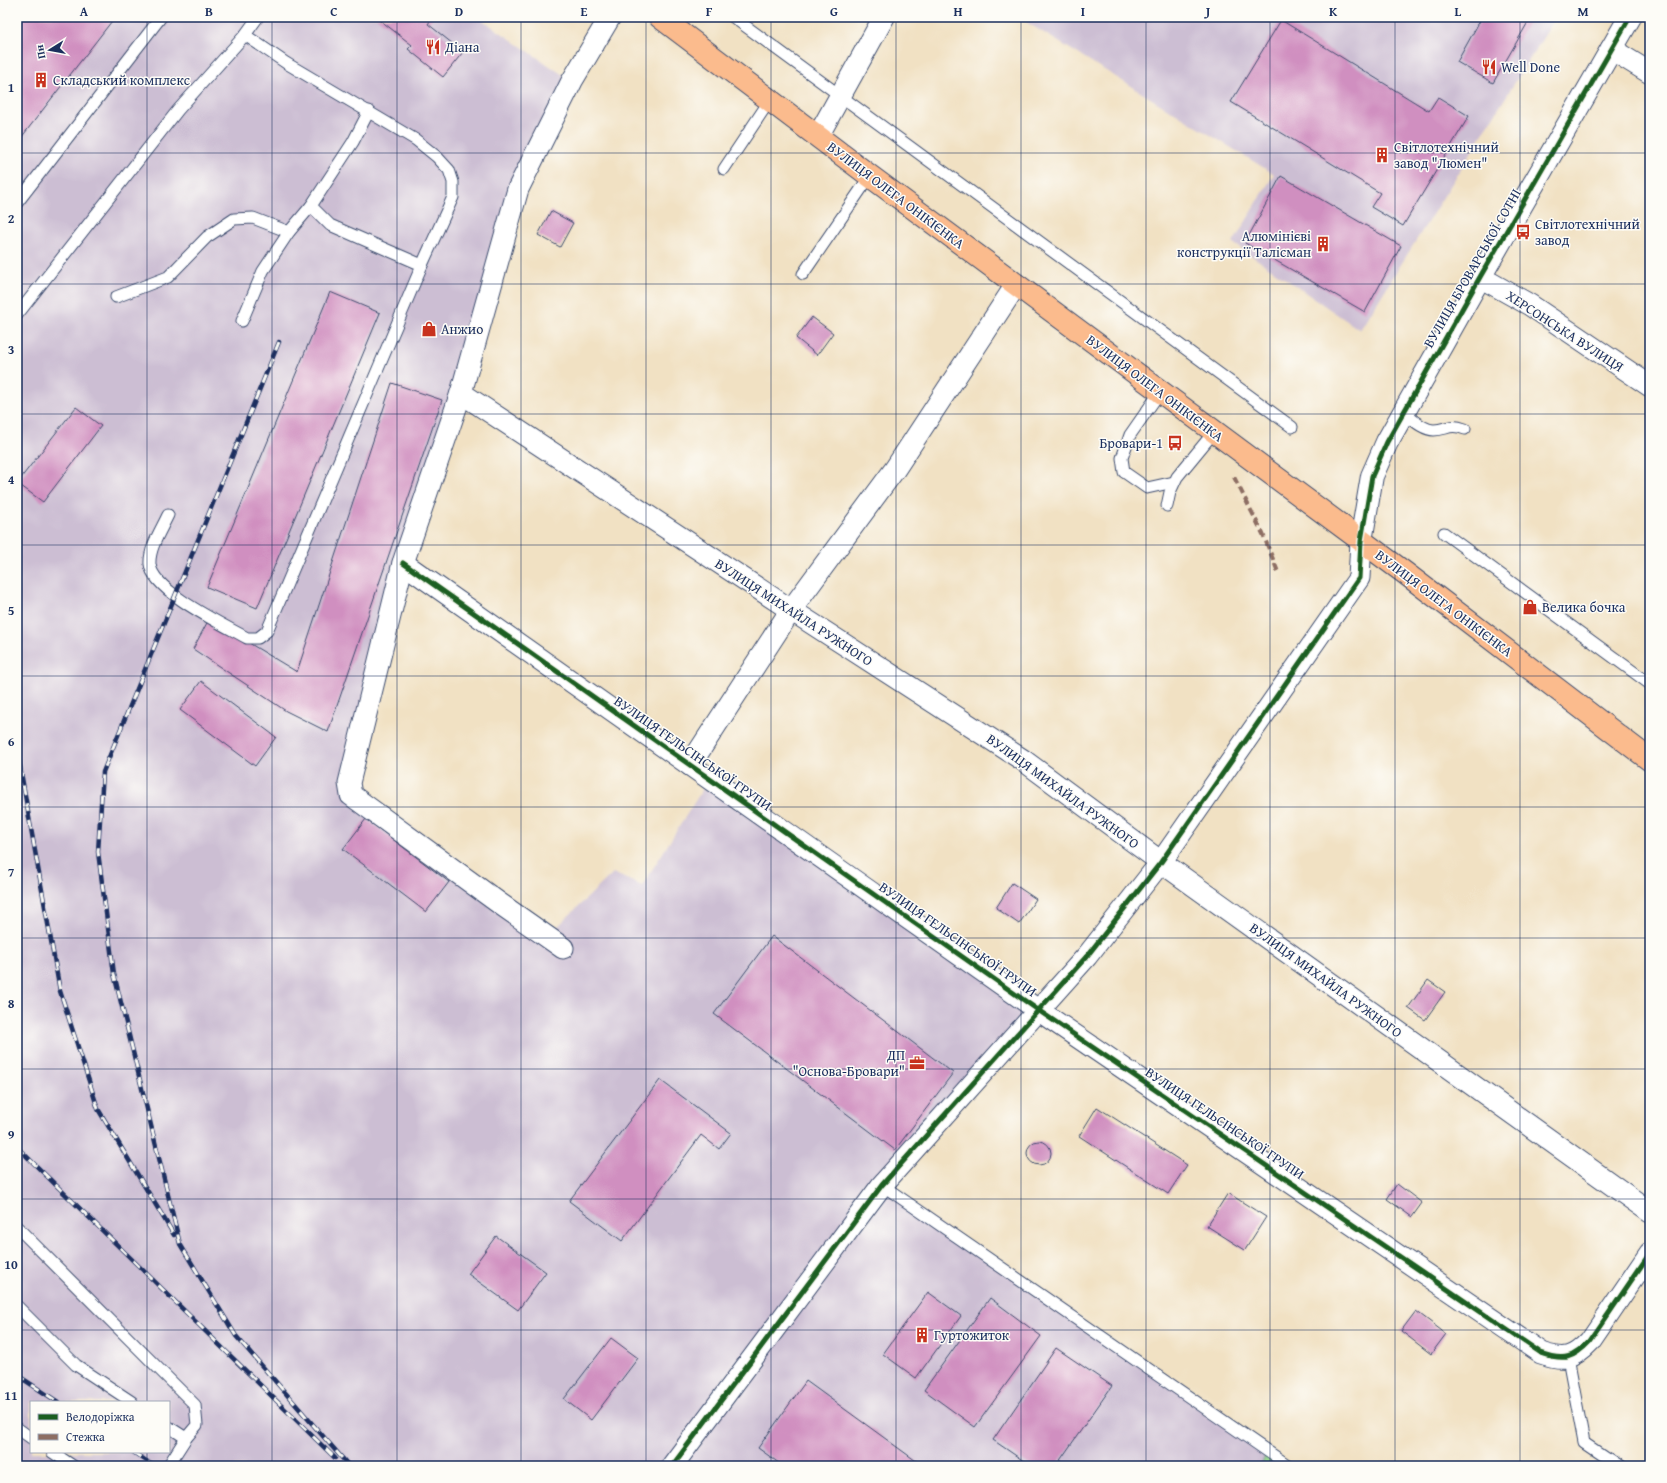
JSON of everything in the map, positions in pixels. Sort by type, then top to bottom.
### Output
[{"type":"main road","name":"ВУЛИЦЯ ОЛЕГА ОНІКІЄНКА","points":[[660,17],[1016,285],[1405,573],[1650,760]]},
{"type":"street","points":[[563,948],[486,894],[351,795],[349,783],[402,564],[461,393],[518,189],[572,81],[610,17]]},
{"type":"street","points":[[818,136],[884,17]]},
{"type":"street","name":"ВУЛИЦЯ БРОВАРСЬКОЇ СОТНІ","points":[[1361,541],[1372,476],[1387,442],[1630,17]]},
{"type":"street","points":[[1611,49],[1650,73]]},
{"type":"street","name":"ХЕРСОНСЬКА ВУЛИЦЯ","points":[[1480,277],[1530,305],[1650,386]]},
{"type":"street","points":[[690,765],[791,610],[895,469],[1016,285]]},
{"type":"street","name":"ВУЛИЦЯ МИХАЙЛА РУЖНОГО","points":[[461,393],[791,610],[1023,760],[1161,862],[1650,1212]]},
{"type":"street","points":[[672,1466],[882,1186],[1087,956],[1161,862],[1359,578],[1361,541]]},
{"type":"street","name":"ВУЛИЦЯ ГЕЛЬСІНСЬКОЇ ГРУПИ","points":[[402,564],[1038,1010],[1541,1353],[1554,1358],[1568,1358]]},
{"type":"street","points":[[1568,1358],[1581,1351],[1590,1341],[1647,1263]]},
{"type":"lane","points":[[17,203],[161,17]]},
{"type":"lane","points":[[17,315],[178,110],[245,35],[258,17]]},
{"type":"lane","points":[[733,17],[1292,428]]},
{"type":"lane","points":[[168,515],[150,555],[150,565],[153,575],[158,582],[183,602],[247,638],[258,638],[267,632],[452,197],[453,182],[449,170],[437,156],[416,140],[286,63],[245,35]]},
{"type":"lane","points":[[724,169],[770,100]]},
{"type":"lane","points":[[242,321],[262,271],[289,232],[311,206],[353,142],[369,111]]},
{"type":"lane","points":[[803,274],[870,176]]},
{"type":"lane","points":[[311,206],[330,225],[422,265]]},
{"type":"lane","points":[[116,297],[168,277],[207,237],[234,219],[253,218],[289,232]]},
{"type":"lane","points":[[1160,392],[1130,435],[1122,458],[1124,472],[1148,488],[1174,482]]},
{"type":"lane","points":[[1404,413],[1424,427],[1434,430],[1456,426],[1465,429]]},
{"type":"lane","points":[[1167,506],[1174,482],[1177,477],[1214,432]]},
{"type":"lane","points":[[1444,533],[1650,684]]},
{"type":"lane","points":[[882,1186],[1288,1466]]},
{"type":"lane","points":[[17,1227],[195,1405],[197,1425],[186,1438],[168,1466]]},
{"type":"lane","points":[[17,1306],[76,1365],[130,1401]]},
{"type":"lane","points":[[1568,1358],[1584,1443],[1618,1466]]},
{"type":"lane","points":[[17,1428],[30,1437]]},
{"type":"lane","points":[[170,1428],[186,1438]]},
{"type":"lane","points":[[54,1453],[73,1466]]},
{"type":"shaded area","points":[[17,17],[478,17],[572,81],[518,189],[349,783],[554,930],[613,873],[642,886],[709,779],[1038,1010],[882,1186],[1267,1451],[1261,1466],[17,1466]]},
{"type":"shaded area","points":[[1018,17],[1556,17],[1360,330],[1233,243],[1274,174]]},
{"type":"green space","points":[[1267,1451],[1289,1466],[1261,1466]]},
{"type":"building","name":"Складський комплекс","points":[[17,17],[115,17],[17,143]]},
{"type":"building","name":"Діана","points":[[376,17],[433,17],[428,24],[463,52],[443,77],[408,49],[412,45]]},
{"type":"building","points":[[1482,17],[1531,17],[1493,83],[1457,62]]},
{"type":"building","name":"Світлотехнічний завод \"Люмен\"","points":[[1281,20],[1429,111],[1438,97],[1469,116],[1403,226],[1371,207],[1380,193],[1231,102]]},
{"type":"building","name":"Алюмінієві конструкції Талісман","points":[[1281,176],[1401,246],[1365,312],[1245,243]]},
{"type":"building","points":[[551,211],[573,223],[560,247],[538,235]]},
{"type":"building","points":[[330,292],[380,313],[257,608],[207,587]]},
{"type":"building","points":[[812,317],[833,333],[817,355],[796,338]]},
{"type":"building","points":[[392,383],[442,400],[328,732],[286,711],[193,649],[209,619],[297,672]]},
{"type":"building","points":[[76,407],[101,426],[43,502],[17,483]]},
{"type":"building","points":[[201,681],[276,737],[255,766],[180,710]]},
{"type":"building","points":[[366,819],[449,882],[426,912],[343,849]]},
{"type":"building","points":[[1012,883],[1036,899],[1019,924],[996,908]]},
{"type":"building","points":[[772,936],[953,1073],[895,1150],[714,1014]]},
{"type":"building","points":[[1428,980],[1445,992],[1425,1020],[1408,1008]]},
{"type":"building","points":[[660,1080],[731,1133],[719,1149],[701,1135],[622,1241],[569,1201]]},
{"type":"building","points":[[1097,1107],[1187,1165],[1168,1194],[1079,1136]]},
{"type":"building","points":[[1039,1141],[1044,1142],[1050,1148],[1050,1158],[1044,1164],[1039,1165],[1034,1164],[1028,1158],[1027,1153],[1028,1148],[1034,1142]]},
{"type":"building","points":[[1397,1184],[1422,1203],[1412,1217],[1387,1199]]},
{"type":"building","points":[[1228,1193],[1266,1217],[1245,1250],[1207,1226]]},
{"type":"building","points":[[496,1236],[546,1272],[518,1310],[468,1274]]},
{"type":"building","name":"Гуртожиток","points":[[928,1292],[961,1316],[916,1378],[883,1354]]},
{"type":"building","points":[[990,1298],[1041,1336],[975,1427],[924,1390]]},
{"type":"building","points":[[1416,1311],[1446,1334],[1431,1354],[1401,1331]]},
{"type":"building","points":[[611,1338],[638,1358],[591,1420],[564,1399]]},
{"type":"building","points":[[1056,1348],[1112,1386],[1056,1466],[1031,1466],[993,1440]]},
{"type":"building","points":[[806,1381],[923,1466],[783,1466],[758,1448]]},
{"type":"railway","points":[[279,342],[103,772],[98,852],[114,974],[180,1244],[236,1336],[349,1466]]},
{"type":"railway","points":[[17,750],[60,991],[98,1109],[174,1235]]},
{"type":"railway","points":[[17,1147],[335,1458]]},
{"type":"railway","points":[[17,1375],[56,1401]]},
{"type":"railway","points":[[134,1453],[154,1466]]},
{"type":"marked path","points":[[1234,477],[1263,534],[1278,572]]},
{"type":"cycle path","points":[[672,1466],[882,1185],[1087,956],[1161,862],[1359,578],[1361,541],[1372,476],[1387,442],[1630,17]]},
{"type":"cycle path","points":[[403,563],[1038,1010],[1541,1353],[1549,1356],[1568,1357],[1584,1347],[1590,1341],[1650,1253]]},
{"type":"place","name":"Діана","points":[[433,47]]},
{"type":"place","name":"Well Done","points":[[1489,67]]},
{"type":"place","name":"Складський комплекс","points":[[41,80]]},
{"type":"place","name":"Світлотехнічний завод \"Люмен\"","points":[[1382,155]]},
{"type":"place","name":"Світлотехнічний завод","points":[[1523,232]]},
{"type":"place","name":"Алюмінієві конструкції Талісман","points":[[1323,244]]},
{"type":"place","name":"Анжио","points":[[429,329]]},
{"type":"place","name":"Бровари-1","points":[[1175,443]]},
{"type":"place","name":"Велика бочка","points":[[1530,607]]},
{"type":"place","name":"ДП \"Основа-Бровари\"","points":[[917,1063]]},
{"type":"place","name":"Гуртожиток","points":[[922,1335]]}]
